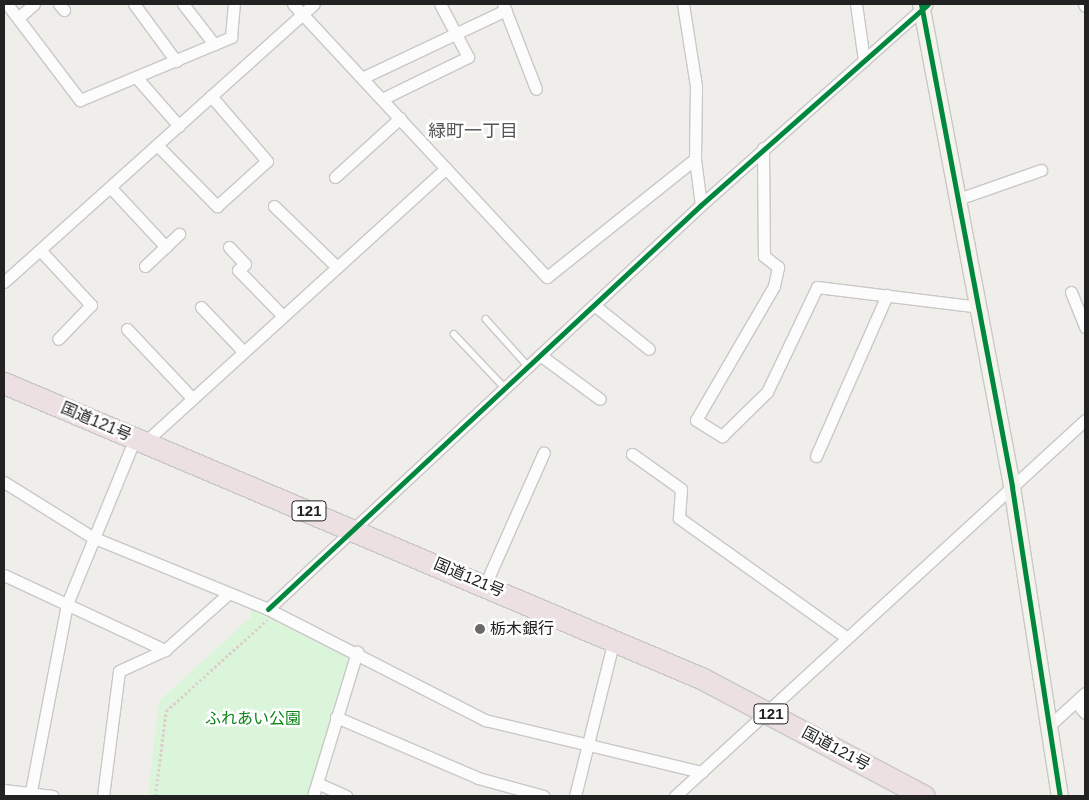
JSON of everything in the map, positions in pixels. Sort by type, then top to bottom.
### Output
[{"type":"highway","name":"国道121号","points":[[4,382],[614,639],[766,712],[924,796]]},
{"type":"street","points":[[7,4],[80,100],[231,37],[234,4]]},
{"type":"street","points":[[18,18],[34,4]]},
{"type":"street","points":[[134,4],[176,60]]},
{"type":"street","points":[[184,4],[214,44]]},
{"type":"street","points":[[293,4],[547,277],[695,159]]},
{"type":"street","points":[[4,282],[314,4]]},
{"type":"street","points":[[382,99],[468,56],[440,4]]},
{"type":"street","points":[[683,4],[696,86],[695,159],[701,205]]},
{"type":"street","points":[[856,4],[864,60]]},
{"type":"street","points":[[269,613],[351,529],[763,148],[924,6]]},
{"type":"street","points":[[924,6],[1012,487],[1060,796]]},
{"type":"street","points":[[362,78],[505,7],[536,89]]},
{"type":"street","points":[[136,77],[179,126]]},
{"type":"street","points":[[157,145],[217,206],[267,161],[211,96]]},
{"type":"street","points":[[335,177],[400,118]]},
{"type":"street","points":[[763,148],[764,256],[778,267],[774,286],[696,420],[722,436],[767,392],[817,287],[979,307]]},
{"type":"street","points":[[31,795],[67,604],[92,537],[140,440],[191,397],[446,168]]},
{"type":"street","points":[[958,199],[1041,170]]},
{"type":"street","points":[[110,187],[166,247]]},
{"type":"street","points":[[274,206],[337,266]]},
{"type":"street","points":[[145,266],[179,234]]},
{"type":"street","points":[[230,247],[245,264],[238,270],[282,315]]},
{"type":"street","points":[[40,250],[91,305],[58,339]]},
{"type":"street","points":[[1071,292],[1085,327]]},
{"type":"street","points":[[816,456],[887,295]]},
{"type":"street","points":[[594,305],[649,349]]},
{"type":"street","points":[[201,307],[242,350]]},
{"type":"street","points":[[127,329],[191,397]]},
{"type":"street","points":[[540,355],[600,399]]},
{"type":"street","points":[[676,796],[846,637],[1085,420]]},
{"type":"street","points":[[485,585],[544,452]]},
{"type":"street","points":[[632,454],[681,488],[679,518],[846,637]]},
{"type":"street","points":[[4,482],[92,537],[228,594],[357,652],[486,720],[588,743],[702,772]]},
{"type":"street","points":[[4,576],[165,650]]},
{"type":"street","points":[[103,796],[120,671],[165,650],[228,594]]},
{"type":"street","points":[[575,796],[614,639]]},
{"type":"street","points":[[313,796],[357,652]]},
{"type":"street","points":[[1050,725],[1085,693]]},
{"type":"street","points":[[1076,702],[1085,713]]},
{"type":"street","points":[[336,717],[478,778],[544,796]]},
{"type":"street","points":[[317,783],[346,796]]},
{"type":"street","points":[[4,790],[31,795],[53,796]]},
{"type":"lane","points":[[486,320],[528,366]]},
{"type":"lane","points":[[454,334],[505,388]]},
{"type":"path","points":[[155,796],[166,711],[269,613]]},
{"type":"green space","name":"ふれあい公園","points":[[251,609],[344,654],[350,664],[309,796],[148,796],[159,701],[251,617]]},
{"type":"cycle path","points":[[921,4],[1012,487],[1060,796]]},
{"type":"cycle path","points":[[268,609],[701,205],[928,4]]},
{"type":"place","name":"栃木銀行","points":[[480,629]]},
{"type":"district","name":"緑町一丁目","points":[[473,131]]}]
